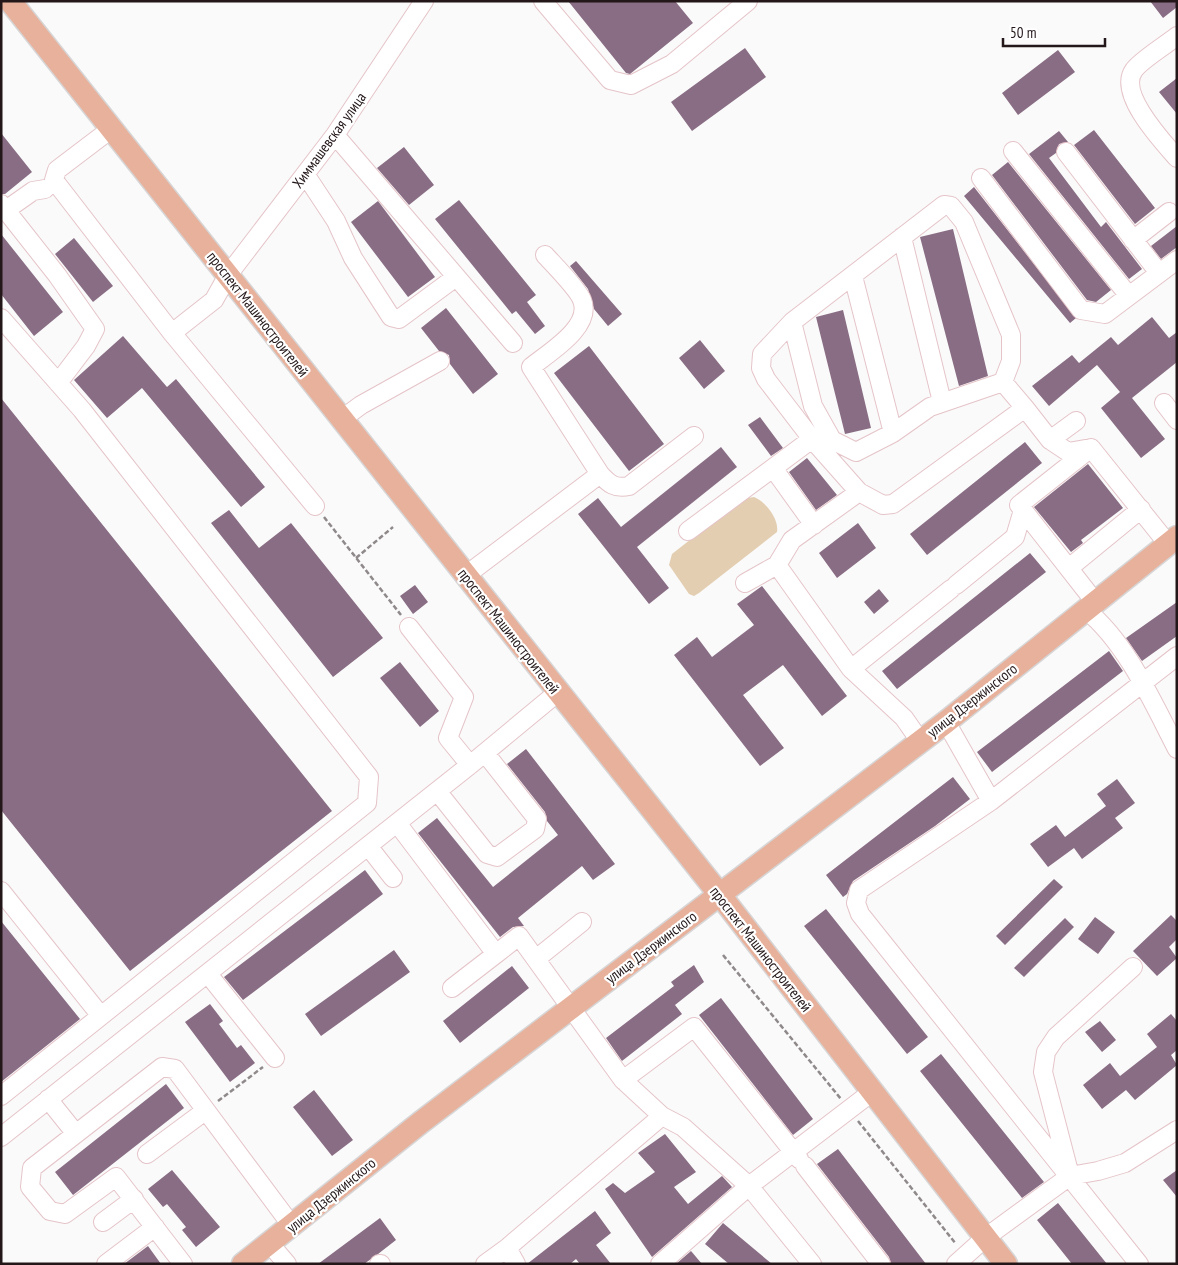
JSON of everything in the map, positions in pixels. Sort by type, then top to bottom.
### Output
[{"type":"main road","name":"проспект Машиностроителей","points":[[10,1],[557,693],[720,895],[1006,1264]]},
{"type":"main road","name":"улица Дзержинского","points":[[243,1264],[571,1007],[946,722],[1172,540]]},
{"type":"street","name":"Химмашевская улица","points":[[172,333],[214,300],[228,275],[335,135],[424,1]]},
{"type":"street","points":[[543,1],[610,80],[631,85],[672,64],[748,1]]},
{"type":"street","points":[[1177,36],[1133,70],[1129,88],[1138,108],[1177,158]]},
{"type":"street","points":[[111,129],[58,170],[54,180],[172,333],[315,506]]},
{"type":"street","points":[[335,135],[513,343]]},
{"type":"street","points":[[1013,151],[1129,296]]},
{"type":"street","points":[[1066,152],[1159,273]]},
{"type":"street","points":[[305,174],[336,221],[352,258],[391,317],[399,319],[456,277]]},
{"type":"street","points":[[981,178],[1081,310],[1105,314],[1177,260]]},
{"type":"street","points":[[45,189],[33,191],[4,207],[57,275],[95,329],[86,346],[58,383]]},
{"type":"street","points":[[792,322],[813,406],[832,440],[856,452],[893,434],[916,415],[942,402],[1003,382],[1012,361],[1011,335],[961,216],[951,206],[944,205],[792,322],[762,354],[761,368],[766,379],[812,439],[859,492],[884,506],[893,504],[1025,408]]},
{"type":"street","points":[[1133,240],[1169,212]]},
{"type":"street","points":[[902,237],[942,402]]},
{"type":"street","points":[[545,255],[582,300],[584,315],[578,327],[531,367],[608,484],[620,488],[629,486],[694,436]]},
{"type":"street","points":[[853,276],[893,434]]},
{"type":"street","points":[[1,318],[88,418],[369,777],[366,803],[1,1096]]},
{"type":"street","points":[[342,419],[360,405],[440,361]]},
{"type":"street","points":[[1003,382],[1050,440],[1068,452],[1091,448]]},
{"type":"street","points":[[1164,403],[1177,420]]},
{"type":"street","points":[[1050,440],[1076,421]]},
{"type":"street","points":[[688,531],[812,439]]},
{"type":"street","points":[[1091,448],[1141,509],[1172,540]]},
{"type":"street","points":[[1091,448],[1019,505],[1069,568],[1091,606],[1142,684],[1177,749]]},
{"type":"street","points":[[773,468],[814,525]]},
{"type":"street","points":[[465,576],[600,474]]},
{"type":"street","points":[[745,583],[777,565],[792,540],[859,492]]},
{"type":"street","points":[[1069,568],[1141,509]]},
{"type":"street","points":[[851,669],[1015,537],[1023,510]]},
{"type":"street","points":[[777,565],[851,669],[904,718],[920,741]]},
{"type":"street","points":[[410,627],[464,697],[448,738],[470,765]]},
{"type":"street","points":[[1139,1264],[860,914],[856,903],[859,890],[991,801],[1177,656]]},
{"type":"street","points":[[1,1136],[208,974],[485,753],[557,693]]},
{"type":"street","points":[[946,722],[991,801]]},
{"type":"street","points":[[437,791],[487,854],[497,857],[535,829],[537,819],[485,753]]},
{"type":"street","points":[[396,823],[496,954]]},
{"type":"street","points":[[368,846],[393,878]]},
{"type":"street","points":[[1,891],[101,1016]]},
{"type":"street","points":[[536,959],[582,922]]},
{"type":"street","points":[[452,988],[519,936],[623,1080],[662,1116],[683,1127],[750,1186],[812,1264]]},
{"type":"street","points":[[1070,1176],[1043,1072],[1046,1052],[1056,1037],[1133,967]]},
{"type":"street","points":[[208,974],[275,1058]]},
{"type":"street","points":[[623,1080],[694,1027],[881,1264]]},
{"type":"street","points":[[183,1264],[116,1177],[65,1214],[50,1211],[30,1187],[32,1168],[162,1067],[175,1069],[292,1226]]},
{"type":"street","points":[[660,1264],[750,1186],[799,1159],[872,1092]]},
{"type":"street","points":[[48,1099],[76,1134]]},
{"type":"street","points":[[147,1154],[205,1111]]},
{"type":"street","points":[[486,1264],[662,1116]]},
{"type":"street","points":[[956,1264],[985,1238],[1070,1176],[1098,1171],[1125,1163],[1177,1130]]},
{"type":"street","points":[[103,1222],[134,1200]]},
{"type":"street","points":[[106,1264],[155,1227]]},
{"type":"street","points":[[270,1244],[287,1264]]},
{"type":"street","points":[[507,1248],[516,1264]]},
{"type":"path","points":[[315,506],[410,627]]},
{"type":"path","points":[[356,558],[393,527]]},
{"type":"path","points":[[205,1111],[275,1058]]},
{"type":"shaded area","points":[[754,497],[759,499],[771,512],[776,522],[777,532],[699,593],[694,596],[689,594],[669,565],[672,554],[742,499]]},
{"type":"building","points":[[568,1],[675,1],[693,23],[630,74],[626,73]]},
{"type":"building","points":[[1150,1],[1177,1],[1177,7],[1163,18]]},
{"type":"building","points":[[745,48],[766,77],[692,131],[671,102]]},
{"type":"building","points":[[1058,50],[1075,72],[1018,115],[1002,93]]},
{"type":"building","points":[[1177,78],[1177,114],[1159,92]]},
{"type":"building","points":[[1094,130],[1155,208],[1135,224],[1074,145]]},
{"type":"building","points":[[1059,131],[1068,142],[1059,144],[1056,153],[1049,158],[1101,227],[1106,222],[1142,269],[1129,279],[1029,154]]},
{"type":"building","points":[[1,133],[32,172],[5,194],[1,194]]},
{"type":"building","points":[[404,147],[434,185],[409,205],[377,168]]},
{"type":"building","points":[[1008,162],[1111,290],[1096,302],[1087,300],[992,175]]},
{"type":"building","points":[[974,187],[1076,318],[1070,323],[964,196]]},
{"type":"building","points":[[459,200],[536,295],[527,302],[545,326],[535,334],[516,311],[512,314],[435,219]]},
{"type":"building","points":[[378,201],[435,277],[408,297],[351,222]]},
{"type":"building","points":[[1177,226],[1177,247],[1161,259],[1151,246]]},
{"type":"building","points":[[953,229],[988,376],[959,386],[920,237]]},
{"type":"building","points":[[1,234],[63,312],[34,336],[1,294]]},
{"type":"building","points":[[74,238],[113,286],[93,302],[55,254]]},
{"type":"building","points":[[576,261],[622,314],[608,326],[594,309],[588,289],[570,266]]},
{"type":"building","points":[[446,308],[498,374],[473,394],[450,364],[449,355],[439,351],[421,328]]},
{"type":"building","points":[[843,310],[871,428],[845,434],[816,317]]},
{"type":"building","points":[[1152,317],[1169,338],[1177,332],[1177,362],[1132,398],[1165,439],[1141,458],[1101,408],[1120,392],[1097,365],[1049,406],[1032,386],[1072,355],[1079,363],[1111,337],[1118,345]]},
{"type":"building","points":[[123,336],[167,387],[176,379],[265,487],[241,507],[142,388],[107,418],[74,380]]},
{"type":"building","points":[[700,340],[725,371],[704,389],[679,358]]},
{"type":"building","points":[[589,346],[664,444],[629,471],[554,373]]},
{"type":"building","points":[[1,398],[332,811],[130,971],[1,810]]},
{"type":"building","points":[[760,417],[783,448],[771,456],[748,425]]},
{"type":"building","points":[[1025,442],[1042,463],[927,555],[910,534]]},
{"type":"building","points":[[721,447],[737,467],[637,547],[669,588],[649,604],[578,514],[598,498],[621,527]]},
{"type":"building","points":[[807,458],[837,495],[816,510],[789,472]]},
{"type":"building","points":[[1088,464],[1123,508],[1081,540],[1083,543],[1071,552],[1034,507]]},
{"type":"building","points":[[229,510],[259,548],[291,523],[383,638],[333,677],[211,523]]},
{"type":"building","points":[[858,523],[876,548],[837,578],[819,553]]},
{"type":"building","points":[[1030,553],[1046,572],[897,689],[882,671]]},
{"type":"building","points":[[415,585],[428,602],[413,614],[400,596]]},
{"type":"building","points":[[762,586],[847,696],[822,716],[783,665],[743,695],[784,748],[760,766],[674,655],[697,637],[712,657],[754,625],[737,604]]},
{"type":"building","points":[[879,589],[889,601],[874,614],[864,602]]},
{"type":"building","points":[[1177,602],[1177,636],[1142,661],[1126,638]]},
{"type":"building","points":[[1109,651],[1123,671],[992,772],[977,752]]},
{"type":"building","points":[[400,662],[439,711],[420,727],[380,678]]},
{"type":"building","points":[[526,749],[615,864],[593,880],[582,866],[518,918],[524,926],[513,927],[500,937],[418,833],[437,818],[493,887],[558,835],[547,821],[545,812],[507,764]]},
{"type":"building","points":[[953,777],[970,799],[935,826],[853,881],[847,894],[843,897],[826,875]]},
{"type":"building","points":[[1117,779],[1135,803],[1115,818],[1123,828],[1082,859],[1074,848],[1048,867],[1030,844],[1056,825],[1065,837],[1106,806],[1097,794]]},
{"type":"building","points":[[365,870],[383,894],[243,1000],[224,977]]},
{"type":"building","points":[[1054,879],[1063,887],[1005,945],[996,936]]},
{"type":"building","points":[[826,909],[928,1037],[907,1054],[804,926]]},
{"type":"building","points":[[1171,915],[1177,921],[1177,939],[1169,947],[1177,958],[1157,976],[1133,951]]},
{"type":"building","points":[[1095,917],[1115,932],[1098,954],[1078,939]]},
{"type":"building","points":[[1065,918],[1074,927],[1024,977],[1014,968]]},
{"type":"building","points":[[1,921],[80,1019],[1,1082]]},
{"type":"building","points":[[394,950],[410,972],[321,1036],[305,1014]]},
{"type":"building","points":[[694,965],[704,982],[675,1005],[682,1014],[622,1061],[606,1038],[674,986],[671,982]]},
{"type":"building","points":[[512,966],[529,988],[460,1043],[443,1021]]},
{"type":"building","points":[[721,998],[813,1119],[793,1135],[699,1015]]},
{"type":"building","points":[[210,1004],[223,1021],[219,1024],[237,1048],[241,1045],[255,1063],[230,1082],[185,1022]]},
{"type":"building","points":[[1171,1014],[1177,1021],[1177,1050],[1171,1055],[1177,1065],[1135,1100],[1126,1090],[1102,1109],[1083,1085],[1110,1063],[1120,1076],[1157,1047],[1147,1034]]},
{"type":"building","points":[[1100,1021],[1116,1040],[1102,1052],[1085,1032]]},
{"type":"building","points":[[941,1054],[1044,1182],[1022,1198],[920,1071]]},
{"type":"building","points":[[166,1084],[184,1108],[73,1195],[55,1172]]},
{"type":"building","points":[[314,1090],[353,1140],[332,1156],[293,1107]]},
{"type":"building","points":[[665,1134],[696,1172],[674,1187],[688,1204],[722,1176],[732,1187],[652,1257],[605,1189],[613,1183],[625,1193],[655,1172],[638,1153]]},
{"type":"building","points":[[838,1149],[926,1264],[891,1264],[889,1257],[817,1164]]},
{"type":"building","points":[[172,1170],[220,1227],[196,1247],[182,1230],[186,1227],[167,1204],[163,1207],[148,1189]]},
{"type":"building","points":[[1177,1170],[1177,1197],[1163,1180]]},
{"type":"building","points":[[1058,1203],[1107,1264],[1072,1264],[1037,1220]]},
{"type":"building","points":[[595,1211],[611,1233],[596,1245],[611,1264],[580,1264],[576,1259],[570,1264],[527,1264]]},
{"type":"building","points":[[380,1218],[396,1240],[378,1254],[364,1264],[318,1264]]},
{"type":"building","points":[[723,1223],[772,1264],[729,1264],[705,1244]]},
{"type":"building","points":[[148,1246],[161,1264],[124,1264]]},
{"type":"building","points":[[691,1251],[702,1264],[676,1264]]}]
